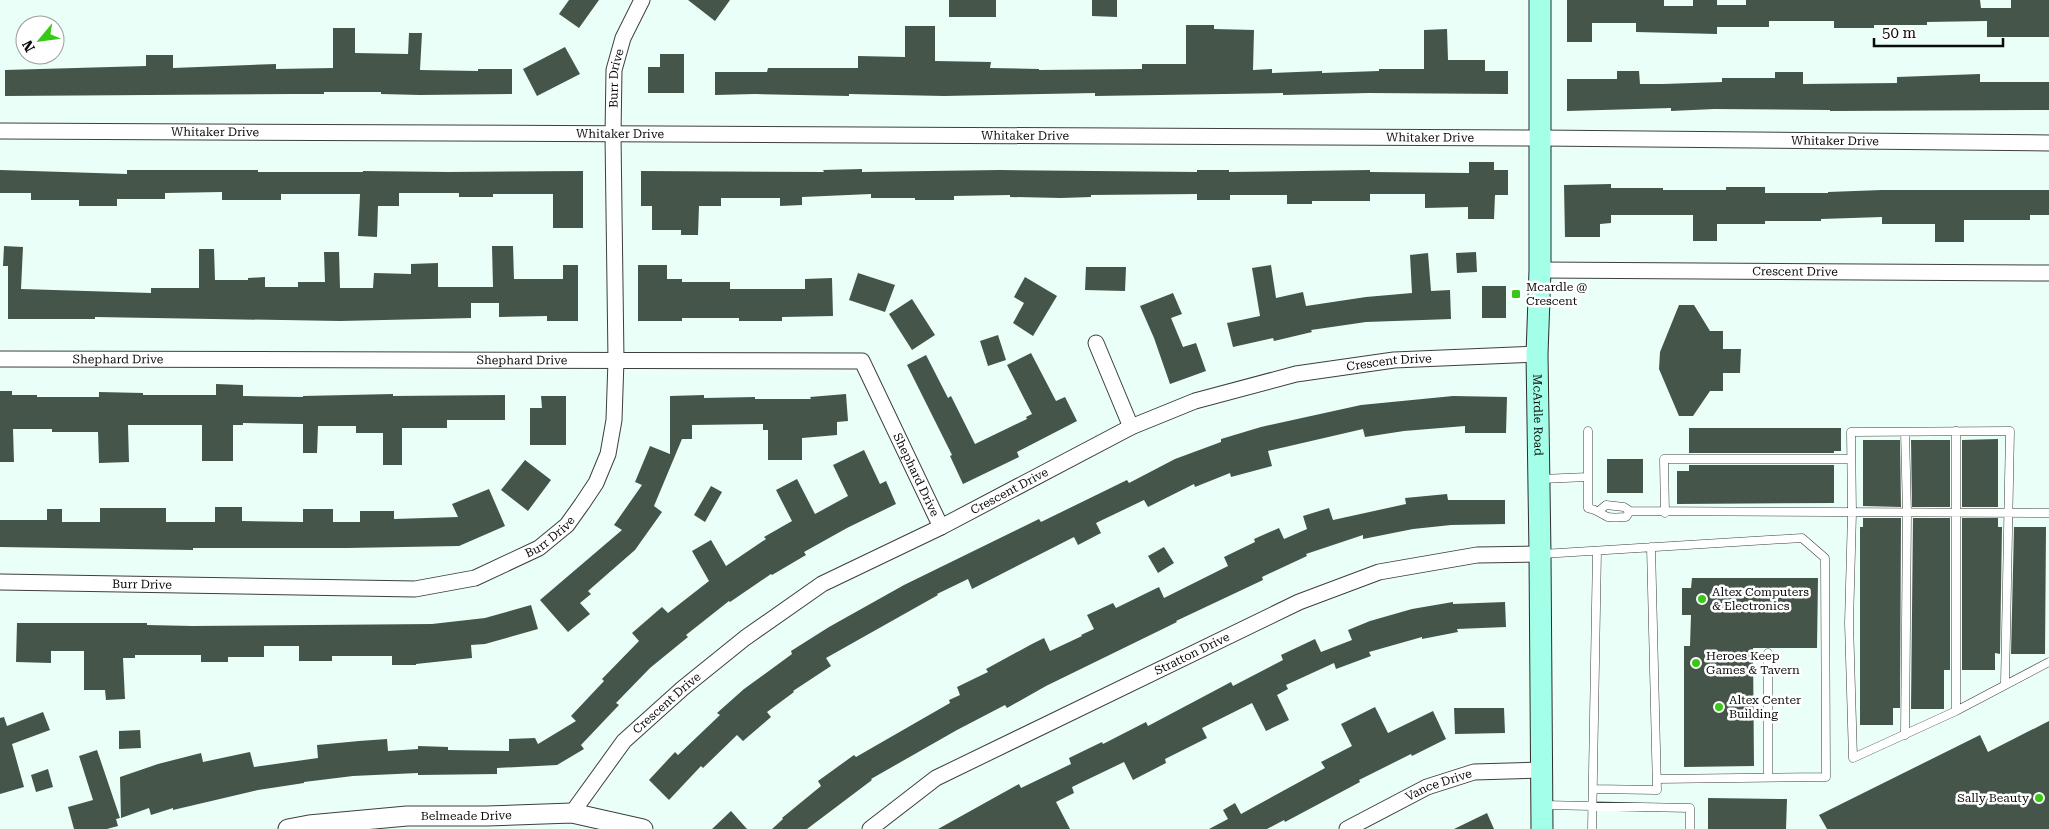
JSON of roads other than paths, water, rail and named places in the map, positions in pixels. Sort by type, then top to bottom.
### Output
[{"type":"main road","name":"McArdle Road","points":[[1540,0],[1540,270],[1537,354],[1542,829]]},
{"type":"street","name":"Burr Drive","points":[[0,582],[415,589],[475,578],[539,548],[567,524],[596,483],[608,454],[614,420],[616,360],[614,70],[623,38],[642,0]]},
{"type":"street","name":"Whitaker Drive","points":[[0,132],[1540,138],[2049,143]]},
{"type":"street","name":"Crescent Drive","points":[[1540,270],[2049,273]]},
{"type":"street","points":[[1096,343],[1131,427]]},
{"type":"street","name":"Crescent Drive","points":[[572,813],[624,741],[683,688],[745,638],[822,584],[941,527],[1131,427],[1195,401],[1296,374],[1394,360],[1537,354]]},
{"type":"street","name":"Shephard Drive","points":[[0,359],[862,361],[941,527]]},
{"type":"street","name":"Stratton Drive","points":[[870,829],[936,778],[1299,602],[1380,572],[1477,555],[1540,554]]},
{"type":"street","name":"Vance Drive","points":[[1347,829],[1428,787],[1474,772],[1540,770]]},
{"type":"street","name":"Belmeade Drive","points":[[288,829],[308,825],[407,816],[488,823],[572,813],[643,829]]},
{"type":"lane","points":[[1588,431],[1588,508],[1600,510],[1606,516],[1626,517],[1630,511],[2049,513]]},
{"type":"lane","points":[[1956,431],[1956,711]]},
{"type":"lane","points":[[2005,684],[2010,431],[1851,432],[1852,513],[1849,623],[1854,758],[1956,711],[2049,662]]},
{"type":"lane","points":[[1905,432],[1907,513],[1905,736]]},
{"type":"lane","points":[[1665,512],[1664,459],[1851,459]]},
{"type":"lane","points":[[1539,479],[1588,477]]},
{"type":"lane","points":[[1540,554],[1802,538],[1825,558],[1826,777],[1657,779]]},
{"type":"lane","points":[[1593,789],[1657,790],[1651,547]]},
{"type":"lane","points":[[1592,829],[1597,551]]},
{"type":"lane","points":[[1768,653],[1768,778]]},
{"type":"lane","points":[[1541,805],[1690,808],[1690,829]]},
{"type":"place","name":"Mcardle @ Crescent","points":[[1516,294]]},
{"type":"place","name":"Altex Computers & Electronics","points":[[1702,599]]},
{"type":"place","name":"Heroes Keep Games & Tavern","points":[[1696,663]]},
{"type":"place","name":"Altex Center Building","points":[[1719,707]]},
{"type":"place","name":"Sally Beauty","points":[[2039,798]]}]
